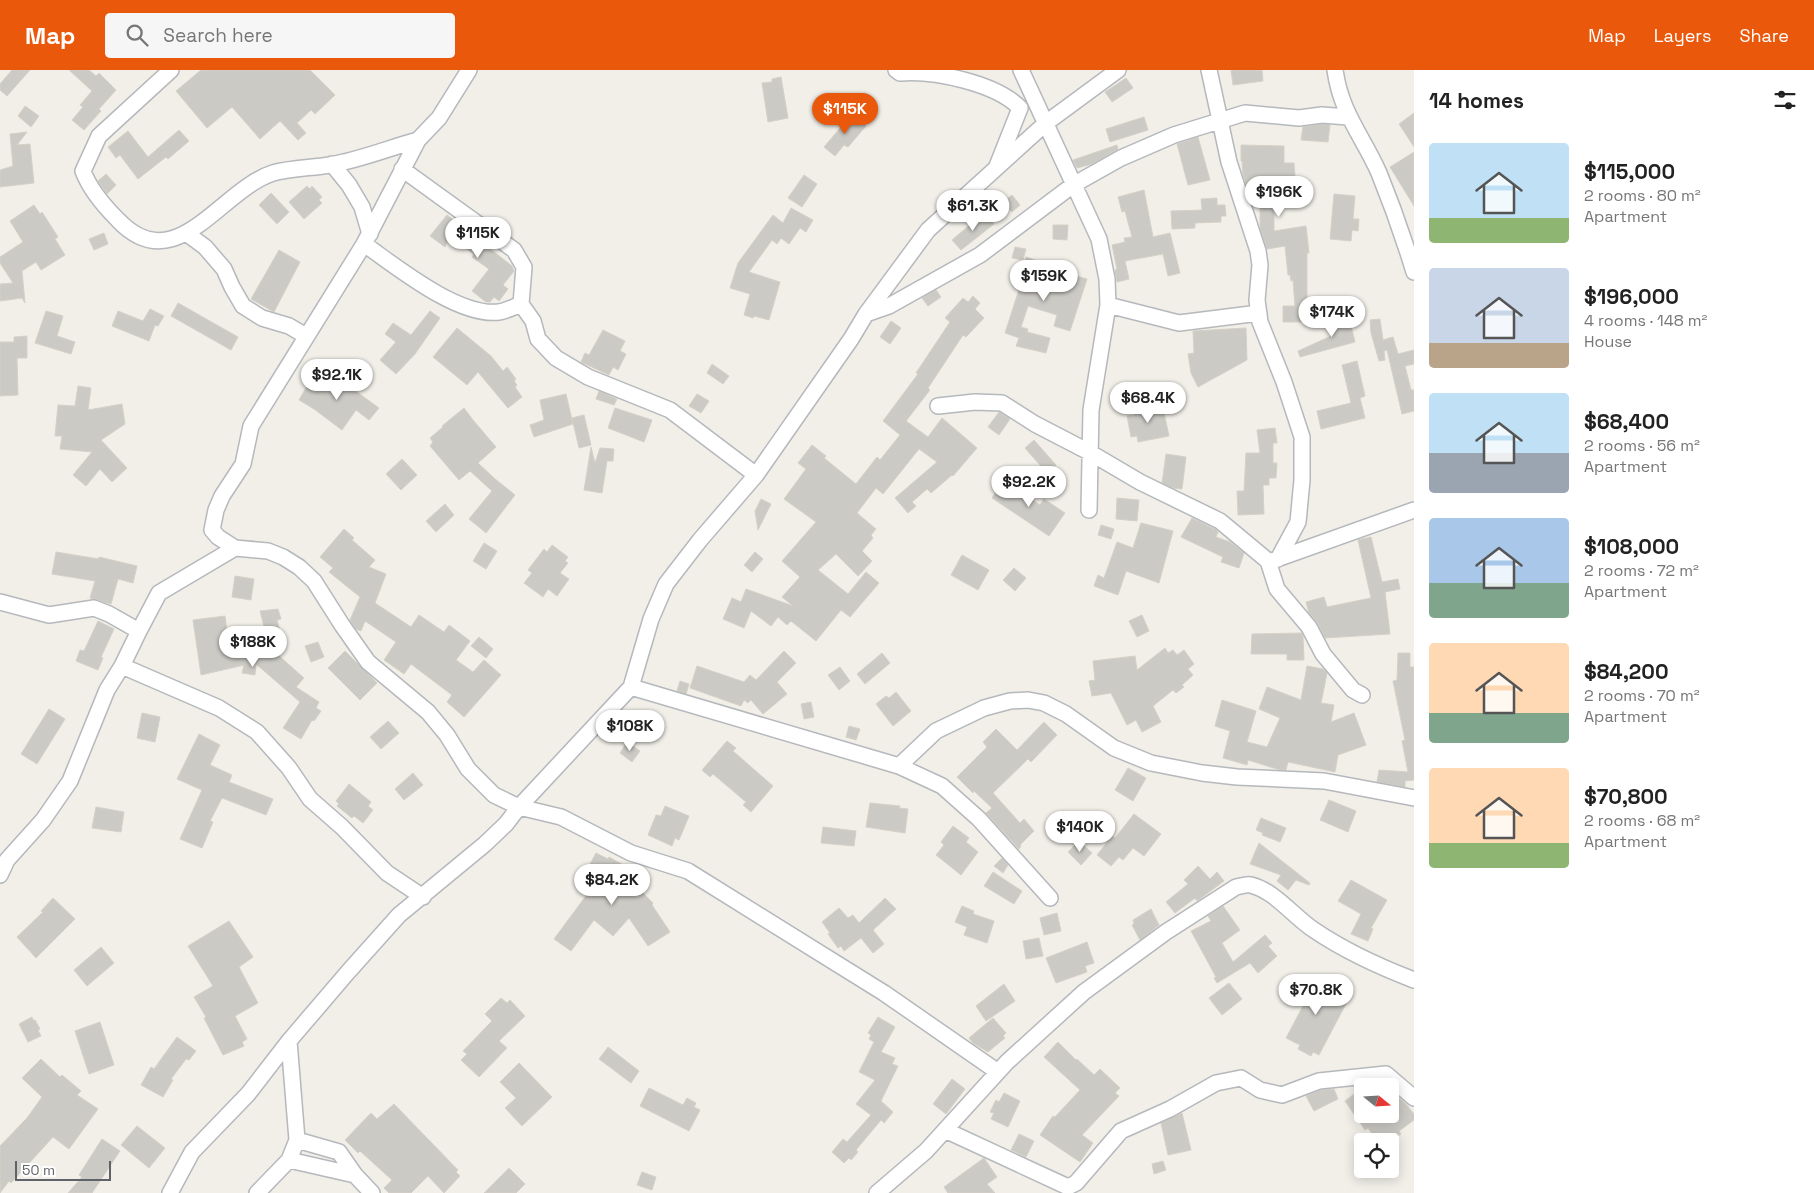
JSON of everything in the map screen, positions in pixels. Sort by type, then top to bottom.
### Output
[{"type":"street","points":[[171,70],[99,136],[84,171],[88,184],[128,231],[147,241],[166,242],[186,233],[209,218],[244,187],[273,173],[332,164],[418,140]]},
{"type":"street","points":[[468,70],[439,118],[418,140],[367,239],[306,336],[290,366],[251,426],[243,464],[222,496],[216,510],[212,530],[218,537],[234,548],[268,550],[300,567],[314,581],[368,662],[428,712],[448,735],[468,769],[494,795],[519,807],[561,817],[631,853],[688,871],[884,993],[998,1072]]},
{"type":"street","points":[[896,70],[900,73],[912,70],[936,72],[986,85],[1013,101],[1020,108],[995,170]]},
{"type":"street","points":[[1021,70],[1099,239],[1107,279],[1108,305],[1091,410],[1089,510]]},
{"type":"street","points":[[1209,70],[1229,162],[1258,251],[1260,265],[1258,300],[1260,322],[1284,382],[1302,437],[1302,480],[1298,522],[1273,560],[1277,589],[1309,627],[1322,654],[1353,690],[1362,696]]},
{"type":"street","points":[[1335,70],[1338,88],[1348,117],[1378,172],[1414,272]]},
{"type":"street","points":[[170,1193],[192,1152],[248,1094],[348,972],[399,915],[423,897],[506,824],[519,807],[631,687],[651,619],[666,584],[700,540],[756,475],[846,347],[866,314],[928,230],[1046,123],[1108,73]]},
{"type":"street","points":[[866,314],[889,306],[980,254],[1073,185],[1121,158],[1174,135],[1245,113],[1299,118],[1322,115],[1348,117]]},
{"type":"street","points":[[332,164],[349,185],[362,207],[367,239],[425,286],[460,305],[485,311],[500,312],[521,304]]},
{"type":"street","points":[[402,169],[514,250],[524,267],[521,304],[533,321],[538,339],[556,358],[588,376],[670,410],[756,475]]},
{"type":"street","points":[[186,233],[205,247],[224,269],[232,287],[244,306],[262,318],[289,326],[306,336]]},
{"type":"street","points":[[1108,305],[1179,322],[1259,313]]},
{"type":"street","points":[[938,406],[976,402],[1002,403],[1035,424],[1089,452],[1140,482],[1220,521],[1273,560]]},
{"type":"street","points":[[1273,560],[1414,510]]},
{"type":"street","points":[[0,875],[7,860],[43,820],[70,781],[108,690],[158,593],[234,548]]},
{"type":"street","points":[[0,602],[49,615],[94,608],[139,631]]},
{"type":"street","points":[[122,666],[219,708],[257,732],[289,768],[310,799],[387,873],[423,897]]},
{"type":"street","points":[[631,687],[899,766],[942,786],[978,819],[1050,898]]},
{"type":"street","points":[[899,766],[936,732],[984,708],[1010,701],[1028,700],[1044,703],[1066,714],[1114,748],[1152,763],[1237,777],[1324,780],[1414,798]]},
{"type":"street","points":[[877,1193],[926,1151],[998,1072],[1084,992],[1166,932],[1236,887],[1250,884],[1262,890],[1313,930],[1376,965],[1414,980]]},
{"type":"street","points":[[256,1193],[289,1160],[297,1140],[290,1041]]},
{"type":"street","points":[[945,1130],[1068,1188],[1076,1183],[1122,1132],[1170,1109],[1216,1083],[1241,1078],[1260,1090],[1282,1095],[1319,1080],[1386,1074],[1414,1098]]},
{"type":"street","points":[[297,1140],[339,1152],[355,1175],[372,1193]]},
{"type":"street","points":[[289,1160],[355,1175]]},
{"type":"building","points":[[12,70],[30,70],[7,96],[0,90],[0,84]]},
{"type":"building","points":[[69,70],[89,70],[96,76],[99,73],[116,90],[84,130],[72,120],[83,107],[80,105],[92,91]]},
{"type":"building","points":[[201,70],[310,70],[335,95],[315,114],[311,110],[297,123],[306,133],[298,140],[280,121],[260,139],[232,107],[207,128],[176,91]]},
{"type":"building","points":[[1231,70],[1262,70],[1263,81],[1233,85]]},
{"type":"building","points":[[781,77],[788,118],[768,122],[762,83],[772,82],[772,79]]},
{"type":"building","points":[[1126,78],[1133,88],[1112,102],[1105,92]]},
{"type":"building","points":[[25,106],[39,116],[31,127],[18,116]]},
{"type":"building","points":[[1414,113],[1414,147],[1399,124]]},
{"type":"building","points":[[852,114],[866,126],[848,147],[844,145],[835,156],[824,147]]},
{"type":"building","points":[[1144,117],[1148,130],[1110,142],[1106,129]]},
{"type":"building","points":[[1322,124],[1330,125],[1328,142],[1301,140],[1303,127]]},
{"type":"building","points":[[179,130],[189,141],[168,159],[166,157],[138,179],[120,155],[116,158],[108,147],[128,131],[148,157]]},
{"type":"building","points":[[27,132],[17,145],[30,144],[34,183],[0,187],[0,170],[13,166],[10,134]]},
{"type":"building","points":[[1198,137],[1210,180],[1188,185],[1177,144]]},
{"type":"building","points":[[1117,145],[1118,149],[1092,164],[1077,168],[1073,160]]},
{"type":"building","points":[[1241,145],[1284,146],[1284,163],[1294,163],[1296,189],[1274,190],[1274,231],[1306,226],[1309,253],[1307,253],[1307,322],[1283,322],[1283,306],[1295,306],[1293,280],[1291,281],[1290,275],[1288,275],[1285,246],[1267,249],[1260,228],[1260,191],[1248,192],[1241,161]]},
{"type":"building","points":[[1414,152],[1414,206],[1390,167]]},
{"type":"building","points":[[106,174],[116,185],[107,194],[98,181]]},
{"type":"building","points":[[804,175],[817,184],[802,207],[788,198]]},
{"type":"building","points":[[307,186],[310,189],[312,186],[322,197],[319,200],[322,203],[304,219],[289,202]]},
{"type":"building","points":[[1144,190],[1153,237],[1170,233],[1180,273],[1168,276],[1163,254],[1125,261],[1129,279],[1117,282],[1115,270],[1117,269],[1112,245],[1125,242],[1124,238],[1132,237],[1125,211],[1122,212],[1118,197]]},
{"type":"building","points":[[271,193],[289,212],[277,224],[259,205]]},
{"type":"building","points":[[1334,194],[1355,196],[1353,219],[1359,219],[1358,231],[1352,230],[1351,241],[1330,239]]},
{"type":"building","points":[[1012,195],[1020,205],[1012,212],[1003,202]]},
{"type":"building","points":[[1217,198],[1217,205],[1225,205],[1226,216],[1221,216],[1221,222],[1195,223],[1195,228],[1172,229],[1171,211],[1202,210],[1201,199]]},
{"type":"building","points":[[34,205],[40,214],[42,212],[58,237],[55,239],[65,255],[41,270],[36,262],[22,271],[25,303],[22,298],[0,301],[0,284],[13,283],[0,263],[0,257],[23,242],[10,221]]},
{"type":"building","points":[[791,208],[813,220],[806,232],[800,228],[789,244],[781,238],[777,244],[772,240],[749,272],[780,282],[769,320],[744,315],[750,294],[730,288],[738,263],[773,215],[783,223]]},
{"type":"building","points":[[984,213],[994,224],[961,250],[952,240]]},
{"type":"building","points":[[447,215],[512,266],[514,271],[503,285],[508,289],[499,301],[494,297],[490,302],[486,302],[472,291],[489,269],[472,257],[474,254],[453,240],[450,244],[447,242],[445,247],[430,236]]},
{"type":"building","points":[[1053,225],[1068,225],[1067,240],[1053,239]]},
{"type":"building","points":[[104,233],[108,244],[94,250],[89,239]]},
{"type":"building","points":[[1015,247],[1026,249],[1023,260],[1012,258]]},
{"type":"building","points":[[279,250],[300,262],[274,312],[251,299]]},
{"type":"building","points":[[1026,257],[1043,263],[1042,267],[1087,279],[1070,331],[1054,326],[1057,315],[1028,306],[1021,327],[1028,329],[1027,332],[1050,338],[1046,353],[1016,346],[1019,338],[1005,333],[1022,280],[1019,279]]},
{"type":"building","points":[[936,290],[941,297],[928,306],[922,298]]},
{"type":"building","points":[[973,296],[980,303],[975,309],[984,318],[966,337],[963,335],[928,388],[930,390],[906,421],[928,437],[942,418],[977,448],[953,476],[931,493],[927,489],[912,502],[916,506],[908,513],[895,498],[937,462],[919,449],[883,494],[876,488],[857,513],[876,529],[871,535],[873,538],[862,551],[872,561],[858,576],[836,554],[818,570],[848,594],[866,572],[879,583],[850,617],[841,610],[816,641],[791,621],[787,625],[778,617],[771,626],[751,611],[744,628],[723,619],[732,598],[741,602],[746,589],[793,606],[782,597],[800,577],[782,561],[816,522],[784,499],[806,469],[798,463],[812,445],[826,456],[824,458],[856,484],[877,457],[880,460],[900,435],[883,421],[918,374],[916,373],[950,322],[945,318],[963,298],[968,302]]},
{"type":"building","points":[[178,303],[238,337],[231,350],[171,316]]},
{"type":"building","points":[[150,309],[164,316],[158,326],[155,325],[149,341],[112,326],[118,311],[143,321]]},
{"type":"building","points":[[46,311],[63,316],[57,336],[75,342],[71,354],[35,343]]},
{"type":"building","points":[[430,311],[440,318],[415,354],[396,374],[380,360],[396,342],[385,334],[393,323],[411,335]]},
{"type":"building","points":[[1349,318],[1355,342],[1300,357],[1298,351],[1331,336],[1328,324]]},
{"type":"building","points":[[1380,319],[1383,340],[1393,337],[1398,354],[1414,350],[1414,364],[1405,366],[1411,390],[1414,390],[1414,411],[1402,414],[1387,350],[1384,351],[1385,360],[1379,361],[1371,333],[1370,320]]},
{"type":"building","points":[[891,321],[901,328],[890,344],[880,337]]},
{"type":"building","points":[[457,328],[491,356],[503,371],[507,367],[516,379],[514,381],[517,385],[515,387],[522,397],[508,408],[478,372],[467,385],[433,357]]},
{"type":"building","points":[[1246,328],[1247,360],[1198,387],[1191,373],[1188,354],[1194,353],[1193,331]]},
{"type":"building","points":[[603,330],[625,341],[620,351],[626,354],[618,370],[613,367],[609,375],[581,362],[585,353],[589,355]]},
{"type":"building","points":[[27,336],[27,358],[17,358],[18,395],[0,396],[0,342],[14,342],[14,337]]},
{"type":"building","points":[[1357,361],[1365,396],[1360,398],[1365,418],[1321,429],[1317,411],[1351,403],[1342,365]]},
{"type":"building","points":[[712,364],[729,376],[723,384],[707,373]]},
{"type":"building","points":[[328,371],[379,408],[369,420],[356,410],[342,430],[299,400],[307,386],[314,390]]},
{"type":"building","points":[[78,386],[91,388],[88,410],[122,404],[125,424],[101,440],[127,468],[112,482],[100,469],[86,486],[73,475],[92,452],[60,449],[62,436],[55,436],[58,405],[75,406]]},
{"type":"building","points":[[599,391],[617,399],[614,405],[596,399]]},
{"type":"building","points":[[566,394],[573,424],[534,437],[530,425],[544,420],[540,400]]},
{"type":"building","points":[[697,394],[709,401],[701,413],[689,406]]},
{"type":"building","points":[[1147,405],[1148,411],[1163,408],[1169,436],[1138,442],[1137,436],[1131,437],[1127,416],[1135,415],[1133,408]]},
{"type":"building","points":[[464,408],[496,447],[478,463],[515,495],[486,533],[469,519],[492,491],[470,471],[459,480],[430,446],[433,442],[430,438]]},
{"type":"building","points":[[615,408],[652,420],[644,442],[608,428]]},
{"type":"building","points":[[999,412],[1010,419],[999,435],[988,427]]},
{"type":"building","points":[[584,415],[591,445],[579,448],[572,418]]},
{"type":"building","points":[[1275,428],[1277,443],[1273,443],[1273,463],[1277,463],[1276,478],[1269,478],[1269,485],[1263,485],[1264,514],[1238,515],[1237,491],[1244,491],[1246,453],[1260,453],[1257,430]]},
{"type":"building","points":[[1034,440],[1056,465],[1046,472],[1025,448]]},
{"type":"building","points":[[591,447],[595,463],[600,448],[614,449],[613,461],[607,461],[602,493],[584,490]]},
{"type":"building","points":[[1166,454],[1186,457],[1182,489],[1173,488],[1162,483]]},
{"type":"building","points":[[402,459],[417,475],[401,490],[386,474]]},
{"type":"building","points":[[1004,480],[1040,505],[1044,499],[1065,513],[1049,536],[992,498]]},
{"type":"building","points":[[1117,498],[1139,500],[1137,521],[1116,519]]},
{"type":"building","points":[[761,499],[771,504],[758,530],[755,511]]},
{"type":"building","points":[[445,504],[454,515],[436,532],[426,521]]},
{"type":"building","points":[[1192,518],[1215,529],[1218,532],[1216,537],[1230,542],[1244,553],[1239,568],[1221,562],[1223,557],[1181,537]]},
{"type":"building","points":[[1141,523],[1173,531],[1159,583],[1126,571],[1118,595],[1094,586],[1098,575],[1104,578],[1117,542],[1133,548]]},
{"type":"building","points":[[1101,525],[1114,529],[1111,539],[1098,535]]},
{"type":"building","points":[[344,529],[354,538],[352,540],[375,560],[369,567],[386,574],[375,603],[411,627],[419,615],[444,632],[449,625],[470,641],[456,660],[473,672],[484,660],[501,675],[464,717],[447,702],[452,695],[411,664],[404,674],[384,660],[396,642],[365,621],[361,631],[356,629],[350,620],[360,597],[329,572],[333,568],[320,557]]},
{"type":"building","points":[[1371,537],[1382,582],[1398,579],[1400,589],[1385,592],[1390,634],[1325,638],[1317,622],[1309,613],[1306,602],[1324,597],[1327,607],[1371,598],[1358,540]]},
{"type":"building","points":[[484,543],[497,551],[486,569],[473,561]]},
{"type":"building","points":[[552,545],[568,557],[565,561],[568,563],[560,573],[569,579],[557,596],[548,589],[543,597],[524,583],[532,573],[528,570],[544,549],[547,552]]},
{"type":"building","points":[[56,552],[99,559],[99,557],[137,566],[133,583],[118,579],[111,604],[90,598],[95,581],[52,574]]},
{"type":"building","points":[[755,552],[763,559],[752,572],[744,565]]},
{"type":"building","points":[[962,555],[989,570],[978,590],[951,575]]},
{"type":"building","points":[[1014,568],[1026,578],[1015,591],[1003,580]]},
{"type":"building","points":[[235,576],[254,579],[251,600],[232,597]]},
{"type":"building","points":[[278,609],[281,619],[277,620],[282,638],[268,642],[260,611]]},
{"type":"building","points":[[1142,615],[1149,631],[1137,637],[1129,621]]},
{"type":"building","points":[[225,616],[229,648],[235,647],[277,654],[304,678],[296,687],[319,702],[316,708],[321,711],[314,721],[312,720],[301,739],[283,728],[300,702],[256,664],[255,675],[242,673],[244,665],[201,675],[193,620]]},
{"type":"building","points":[[98,621],[114,629],[101,657],[103,658],[98,670],[76,661],[80,650],[84,651]]},
{"type":"building","points":[[1302,633],[1304,660],[1287,660],[1287,654],[1251,654],[1252,634]]},
{"type":"building","points":[[479,637],[493,649],[486,658],[471,646]]},
{"type":"building","points":[[318,642],[324,657],[311,662],[305,646]]},
{"type":"building","points":[[1165,648],[1168,653],[1173,650],[1177,655],[1184,650],[1194,664],[1188,669],[1193,675],[1182,685],[1184,687],[1176,693],[1173,690],[1153,706],[1161,722],[1142,732],[1136,720],[1127,725],[1111,693],[1092,696],[1089,681],[1095,680],[1093,661],[1135,656],[1137,670]]},
{"type":"building","points":[[345,651],[377,683],[360,700],[328,668]]},
{"type":"building","points":[[784,651],[796,663],[777,682],[787,694],[763,714],[751,700],[748,703],[744,700],[741,706],[690,688],[697,666],[744,682],[750,675],[756,680]]},
{"type":"building","points":[[882,653],[890,663],[865,684],[857,674]]},
{"type":"building","points":[[1398,653],[1410,653],[1410,667],[1414,667],[1414,780],[1405,781],[1405,787],[1377,782],[1379,770],[1408,772],[1402,741],[1405,740],[1393,681],[1397,680]]},
{"type":"building","points":[[1307,666],[1323,669],[1327,673],[1321,703],[1334,705],[1331,722],[1354,713],[1366,745],[1338,755],[1335,772],[1288,762],[1286,770],[1280,770],[1248,760],[1247,765],[1223,758],[1230,731],[1215,726],[1222,700],[1256,711],[1247,742],[1267,747],[1280,718],[1259,709],[1267,687],[1301,700]]},
{"type":"building","points":[[840,667],[850,681],[839,690],[828,675]]},
{"type":"building","points":[[680,681],[689,684],[686,694],[677,691]]},
{"type":"building","points":[[896,692],[911,711],[893,726],[876,704],[886,696],[889,698]]},
{"type":"building","points":[[811,702],[814,717],[804,719],[801,704]]},
{"type":"building","points":[[49,709],[65,719],[37,764],[21,754]]},
{"type":"building","points":[[142,713],[160,717],[155,742],[137,738]]},
{"type":"building","points":[[388,721],[399,733],[381,749],[370,737]]},
{"type":"building","points":[[1044,722],[1057,735],[1031,762],[1028,759],[993,793],[1020,823],[1024,819],[1034,831],[1020,845],[1019,849],[986,813],[992,808],[957,777],[987,747],[983,742],[996,729],[1017,750]]},
{"type":"building","points":[[849,726],[860,729],[856,740],[846,737]]},
{"type":"building","points":[[199,734],[220,745],[210,765],[232,775],[229,782],[273,799],[266,815],[222,798],[210,821],[213,822],[202,848],[180,839],[202,790],[177,779]]},
{"type":"building","points":[[727,741],[736,748],[733,751],[773,786],[751,812],[743,805],[746,802],[713,774],[710,777],[702,770]]},
{"type":"building","points":[[627,742],[640,751],[632,762],[620,753]]},
{"type":"building","points":[[1128,768],[1146,778],[1133,801],[1115,790]]},
{"type":"building","points":[[413,773],[423,785],[404,800],[395,789]]},
{"type":"building","points":[[349,784],[371,802],[368,806],[373,810],[363,823],[354,816],[352,818],[337,806],[339,804],[336,801]]},
{"type":"building","points":[[1329,800],[1356,811],[1348,832],[1320,820]]},
{"type":"building","points":[[870,803],[900,806],[899,808],[908,809],[905,833],[866,827]]},
{"type":"building","points":[[665,806],[689,816],[679,840],[675,838],[672,846],[648,835],[656,815],[661,816]]},
{"type":"building","points":[[96,807],[124,812],[121,832],[92,828]]},
{"type":"building","points":[[1134,814],[1161,834],[1144,856],[1133,848],[1123,860],[1119,857],[1111,866],[1097,855],[1112,836],[1115,838]]},
{"type":"building","points":[[1261,818],[1286,828],[1280,842],[1262,835],[1263,833],[1256,830]]},
{"type":"building","points":[[953,826],[969,838],[966,842],[978,852],[961,875],[936,855],[944,845],[941,842]]},
{"type":"building","points":[[823,827],[856,831],[854,846],[821,843]]},
{"type":"building","points":[[1079,841],[1092,853],[1081,865],[1068,852]]},
{"type":"building","points":[[1259,843],[1310,883],[1309,885],[1296,880],[1288,890],[1277,881],[1281,875],[1250,864]]},
{"type":"building","points":[[596,853],[608,859],[609,857],[625,866],[619,877],[636,886],[653,903],[652,905],[670,932],[648,946],[629,918],[613,936],[594,920],[571,951],[554,939],[594,885],[582,879]]},
{"type":"building","points":[[1002,858],[1008,865],[1003,873],[994,866]]},
{"type":"building","points":[[1198,866],[1210,879],[1217,872],[1224,881],[1197,901],[1195,898],[1175,913],[1166,902],[1188,884],[1184,880]]},
{"type":"building","points":[[993,872],[1022,891],[1014,904],[984,886]]},
{"type":"building","points":[[1351,880],[1387,900],[1371,928],[1373,929],[1368,941],[1351,934],[1361,914],[1338,901]]},
{"type":"building","points":[[53,898],[75,919],[36,958],[17,937],[43,912],[41,911]]},
{"type":"building","points":[[885,898],[896,909],[873,930],[884,944],[873,953],[861,938],[844,951],[841,946],[838,948],[822,922],[839,908],[848,918],[853,915],[859,923]]},
{"type":"building","points":[[962,906],[974,911],[973,914],[994,921],[987,943],[964,935],[967,927],[955,922]]},
{"type":"building","points":[[1223,906],[1240,930],[1222,943],[1233,962],[1265,935],[1272,943],[1268,946],[1277,956],[1258,973],[1250,963],[1217,983],[1214,978],[1216,977],[1191,931],[1211,921],[1208,916]]},
{"type":"building","points":[[1151,909],[1159,925],[1140,940],[1132,925],[1134,924],[1133,920]]},
{"type":"building","points":[[1057,913],[1061,931],[1044,935],[1040,918]]},
{"type":"building","points":[[229,921],[253,957],[239,967],[258,1003],[235,1016],[247,1039],[242,1042],[244,1046],[223,1055],[204,1018],[206,1017],[194,997],[213,986],[188,946]]},
{"type":"building","points":[[1039,938],[1043,956],[1026,959],[1023,941]]},
{"type":"building","points":[[1087,942],[1094,963],[1085,966],[1087,972],[1056,983],[1046,958]]},
{"type":"building","points":[[101,947],[114,963],[87,986],[74,970]]},
{"type":"building","points":[[1309,978],[1325,986],[1327,983],[1343,991],[1341,994],[1349,998],[1319,1055],[1313,1052],[1311,1056],[1298,1049],[1300,1045],[1286,1038],[1304,1004],[1293,999],[1301,983],[1305,985]]},
{"type":"building","points":[[1229,983],[1242,999],[1222,1015],[1209,998]]},
{"type":"building","points":[[1004,984],[1015,1001],[986,1021],[976,1006]]},
{"type":"building","points":[[501,998],[507,1003],[510,1000],[525,1016],[499,1041],[507,1048],[479,1077],[461,1060],[467,1054],[463,1051],[492,1021],[485,1014]]},
{"type":"building","points":[[32,1017],[40,1029],[38,1030],[41,1036],[28,1042],[19,1024]]},
{"type":"building","points":[[878,1017],[895,1027],[881,1052],[895,1058],[892,1064],[898,1066],[881,1101],[893,1112],[884,1123],[881,1120],[856,1150],[858,1152],[851,1160],[849,1158],[844,1163],[832,1152],[843,1139],[847,1142],[871,1115],[856,1104],[875,1080],[859,1072],[874,1042],[869,1039],[871,1035],[868,1033]]},
{"type":"building","points":[[993,1018],[1006,1033],[1003,1036],[1005,1038],[988,1052],[973,1043],[969,1038]]},
{"type":"building","points":[[100,1022],[114,1065],[89,1074],[75,1031]]},
{"type":"building","points":[[177,1037],[196,1051],[189,1060],[186,1059],[171,1079],[173,1080],[163,1097],[141,1085],[151,1067],[154,1069]]},
{"type":"building","points":[[1058,1042],[1094,1075],[1100,1069],[1120,1088],[1115,1093],[1119,1096],[1082,1135],[1093,1143],[1080,1162],[1040,1135],[1053,1116],[1055,1117],[1080,1090],[1044,1057]]},
{"type":"building","points":[[608,1047],[639,1071],[631,1083],[599,1059]]},
{"type":"building","points":[[41,1059],[60,1077],[62,1075],[81,1091],[77,1095],[98,1109],[69,1149],[53,1137],[11,1183],[9,1181],[0,1193],[0,1146],[27,1118],[42,1097],[22,1078]]},
{"type":"building","points":[[519,1063],[552,1097],[522,1126],[505,1108],[516,1098],[500,1082]]},
{"type":"building","points":[[952,1079],[965,1089],[946,1114],[933,1104]]},
{"type":"building","points":[[649,1088],[683,1105],[687,1098],[696,1103],[694,1107],[700,1110],[689,1131],[640,1106]]},
{"type":"building","points":[[1334,1089],[1338,1099],[1314,1111],[1306,1096],[1321,1090]]},
{"type":"building","points":[[1004,1093],[1020,1101],[1008,1127],[991,1119],[994,1113],[990,1112],[996,1100],[999,1102]]},
{"type":"building","points":[[1354,1094],[1354,1114],[1345,1101]]},
{"type":"building","points":[[1399,1098],[1414,1114],[1414,1120],[1399,1131],[1401,1134],[1399,1135],[1399,1133],[1371,1133],[1368,1128],[1365,1130],[1360,1123],[1399,1123]]},
{"type":"building","points":[[394,1104],[458,1170],[456,1172],[460,1176],[444,1193],[428,1176],[411,1193],[389,1193],[384,1188],[392,1180],[345,1140],[371,1113],[377,1119]]},
{"type":"building","points":[[1182,1113],[1191,1150],[1168,1155],[1161,1123]]},
{"type":"building","points":[[137,1126],[165,1148],[149,1168],[121,1145]]},
{"type":"building","points":[[1019,1134],[1034,1141],[1026,1157],[1011,1150]]},
{"type":"building","points":[[102,1139],[120,1151],[92,1193],[68,1193],[82,1177],[79,1175]]},
{"type":"building","points":[[984,1158],[997,1177],[987,1184],[995,1193],[948,1193],[944,1187]]},
{"type":"building","points":[[1163,1161],[1166,1170],[1154,1174],[1152,1164]]},
{"type":"building","points":[[509,1168],[525,1184],[516,1193],[484,1193]]},
{"type":"building","points":[[642,1172],[656,1177],[652,1190],[637,1185]]}]
